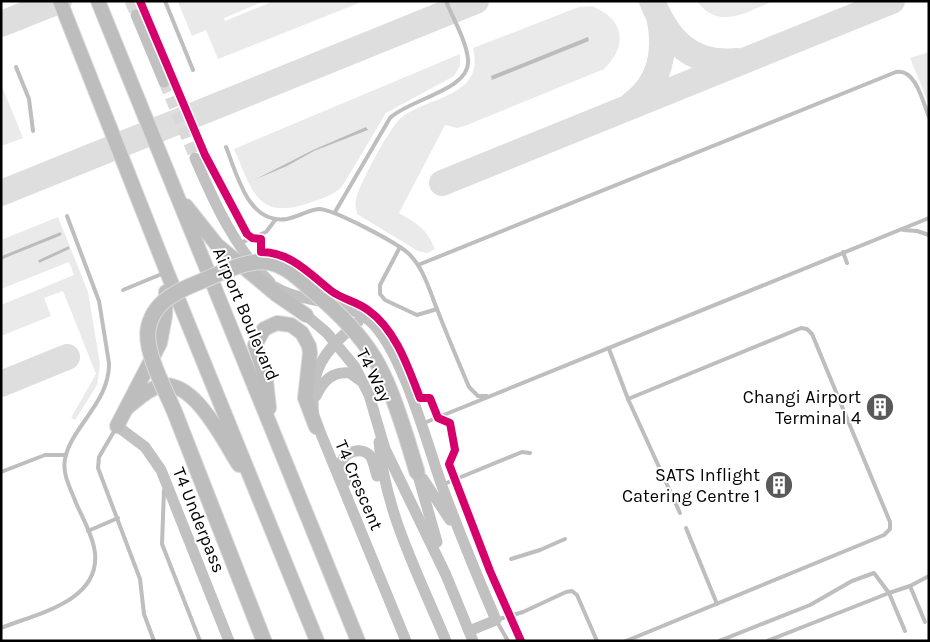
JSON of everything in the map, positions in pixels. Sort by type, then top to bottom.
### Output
[{"type":"highway","points":[[60,1],[167,272],[318,641]]},
{"type":"highway","name":"Airport Boulevard","points":[[98,1],[358,641]]},
{"type":"highway","points":[[174,191],[217,245],[277,295],[306,315]]},
{"type":"highway","points":[[264,641],[150,350],[148,329],[155,310],[169,296],[180,290],[240,266],[266,262],[294,275],[357,332],[372,352],[387,380],[417,472]]},
{"type":"highway","points":[[117,426],[160,343],[165,316],[167,272]]},
{"type":"highway","points":[[270,421],[266,380],[255,345],[264,329],[277,324],[284,324],[291,325],[302,333],[309,346],[305,398],[316,427]]},
{"type":"highway","points":[[128,407],[143,395],[161,386],[178,387],[185,391],[202,409],[258,495]]},
{"type":"main road","points":[[136,15],[164,82]]},
{"type":"main road","name":"T4 Way","points":[[196,158],[238,244],[254,265],[334,342],[355,367],[378,423],[385,449],[446,575],[471,636]]},
{"type":"main road","points":[[275,287],[295,297],[347,307],[369,320],[379,330],[393,352],[460,533],[496,620],[471,636]]},
{"type":"main road","name":"T4 Crescent","points":[[369,320],[358,322],[328,349],[318,368],[313,407],[316,427],[406,641]]},
{"type":"main road","points":[[313,407],[316,395],[324,382],[335,374],[350,373],[364,385]]},
{"type":"main road","points":[[378,423],[381,465],[393,512]]},
{"type":"main road","name":"T4 Underpass","points":[[117,426],[145,447],[164,478],[229,641]]},
{"type":"main road","points":[[368,550],[351,492],[342,470],[342,462],[349,454],[362,451],[371,456],[446,641]]},
{"type":"main road","points":[[417,472],[446,575]]},
{"type":"main road","points":[[417,472],[460,533]]},
{"type":"lane","points":[[166,1],[193,70]]},
{"type":"lane","points":[[335,212],[390,118],[401,109],[453,85],[466,74],[468,68],[467,53],[446,1]]},
{"type":"lane","points":[[16,67],[29,99],[33,131]]},
{"type":"lane","points":[[418,265],[896,72],[905,72],[912,77],[929,117]]},
{"type":"lane","points":[[226,147],[247,199],[264,215],[276,219],[287,219],[315,210],[335,212],[400,247],[411,255],[418,265],[469,387],[478,396],[492,395]]},
{"type":"lane","points":[[1,628],[63,603],[81,592],[90,580],[95,566],[95,551],[66,477],[66,455],[105,389],[110,372],[99,301],[67,216]]},
{"type":"lane","points":[[421,424],[929,218]]},
{"type":"lane","points":[[238,244],[266,232],[276,219]]},
{"type":"lane","points":[[900,230],[917,230],[929,235]]},
{"type":"lane","points":[[400,247],[380,285],[382,297],[416,316],[437,309]]},
{"type":"lane","points":[[843,252],[847,264]]},
{"type":"lane","points":[[123,290],[167,272]]},
{"type":"lane","points":[[626,641],[884,535],[890,530],[890,522],[812,334],[807,329],[800,328],[628,399]]},
{"type":"lane","points":[[609,349],[628,399],[680,513]]},
{"type":"lane","points":[[117,426],[99,457],[98,468],[140,579],[144,614],[154,641]]},
{"type":"lane","points":[[442,484],[522,452],[530,453]]},
{"type":"lane","points":[[1,472],[45,455],[66,455]]},
{"type":"lane","points":[[164,478],[162,544],[200,641]]},
{"type":"lane","points":[[88,531],[118,518]]},
{"type":"lane","points":[[686,528],[717,604]]},
{"type":"lane","points":[[511,559],[540,550],[565,538]]},
{"type":"lane","points":[[719,641],[810,605],[852,581],[874,573],[889,592],[905,631]]},
{"type":"lane","points":[[767,641],[889,592],[910,586],[929,576]]},
{"type":"lane","points":[[910,586],[925,622]]},
{"type":"lane","points":[[508,641],[496,620],[523,612],[566,592],[572,592],[576,595],[597,641]]},
{"type":"shaded area","points":[[264,1],[224,18],[225,21],[274,1],[364,1],[218,59],[206,30],[192,36],[178,2]]},
{"type":"shaded area","points":[[697,1],[773,1],[744,14],[724,17],[714,15],[705,10]]},
{"type":"shaded area","points":[[591,6],[602,11],[610,18],[616,25],[619,33],[620,42],[617,51],[604,69],[467,125],[457,128],[445,125],[399,213],[421,228],[435,249],[427,253],[418,251],[357,214],[356,200],[358,193],[390,131],[402,117],[463,86],[471,76],[475,64],[473,48],[579,7]]},
{"type":"shaded area","points":[[588,37],[589,41],[492,80],[491,76]]},
{"type":"shaded area","points":[[929,52],[929,104],[910,58]]},
{"type":"shaded area","points":[[460,54],[460,66],[454,76],[386,113],[343,185],[336,192],[309,203],[291,207],[277,208],[258,198],[246,177],[234,149]]},
{"type":"shaded area","points":[[1,84],[23,138],[1,146]]},
{"type":"shaded area","points":[[366,127],[368,130],[314,151],[287,166],[254,180],[313,150]]},
{"type":"shaded area","points":[[58,217],[88,292],[100,364],[97,385],[75,420],[71,418],[96,374],[63,291],[44,298],[51,316],[1,336],[1,305],[74,275],[69,262],[1,289],[1,240]]},
{"type":"waterway","points":[[1,258],[60,234]]},
{"type":"waterway","points":[[40,261],[68,248]]},
{"type":"taxiway","points":[[1,24],[59,1]]},
{"type":"taxiway","points":[[1,193],[476,1]]},
{"type":"taxiway","points":[[652,1],[666,28],[683,48],[707,59],[737,61]]},
{"type":"taxiway","points":[[442,183],[892,1]]},
{"type":"taxiway","points":[[632,104],[649,87],[659,67],[662,44],[660,21]]},
{"type":"taxiway","points":[[1,384],[67,357]]},
{"type":"tunnel","points":[[130,1],[136,15]]},
{"type":"tunnel","points":[[164,82],[195,158]]},
{"type":"cycle path","points":[[140,1],[205,155],[247,234],[252,238],[261,239],[261,252],[271,253],[290,260],[334,293],[363,307],[378,318],[394,338],[420,398],[430,398],[438,418],[450,423],[455,450],[449,464],[490,571],[521,641]]},
{"type":"place","name":"Changi Airport Terminal 4","points":[[880,407]]},
{"type":"place","name":"SATS Inflight Catering Centre 1","points":[[779,485]]}]
